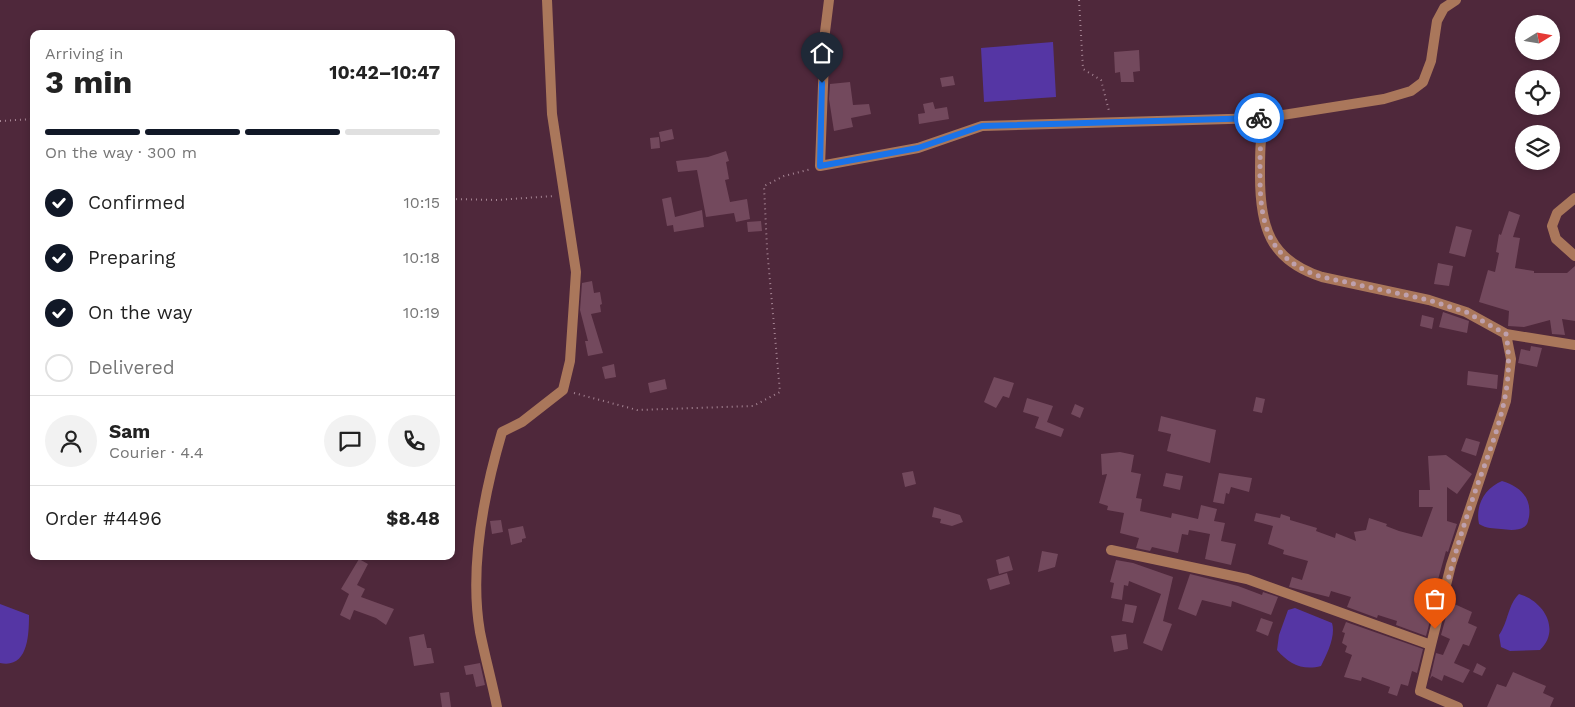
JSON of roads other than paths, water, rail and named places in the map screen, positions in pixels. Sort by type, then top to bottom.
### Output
[{"type":"street","points":[[497,707],[480,631],[477,575],[487,481],[502,432],[522,422],[563,390],[570,361],[576,272],[552,114],[547,0]]},
{"type":"street","points":[[829,0],[825,32],[820,166],[918,148],[982,126],[1264,118],[1384,99],[1412,91],[1423,82],[1431,60],[1437,21],[1444,8],[1456,0]]},
{"type":"street","points":[[1264,118],[1259,143],[1260,203],[1265,228],[1285,257],[1307,272],[1322,277],[1429,300],[1466,312],[1506,334],[1575,345]]},
{"type":"street","points":[[1575,198],[1557,214],[1552,226],[1556,239],[1572,256],[1575,256]]},
{"type":"street","points":[[1458,707],[1420,691],[1451,566],[1506,401],[1511,359],[1506,334]]},
{"type":"street","points":[[1111,550],[1247,579],[1431,645]]}]
